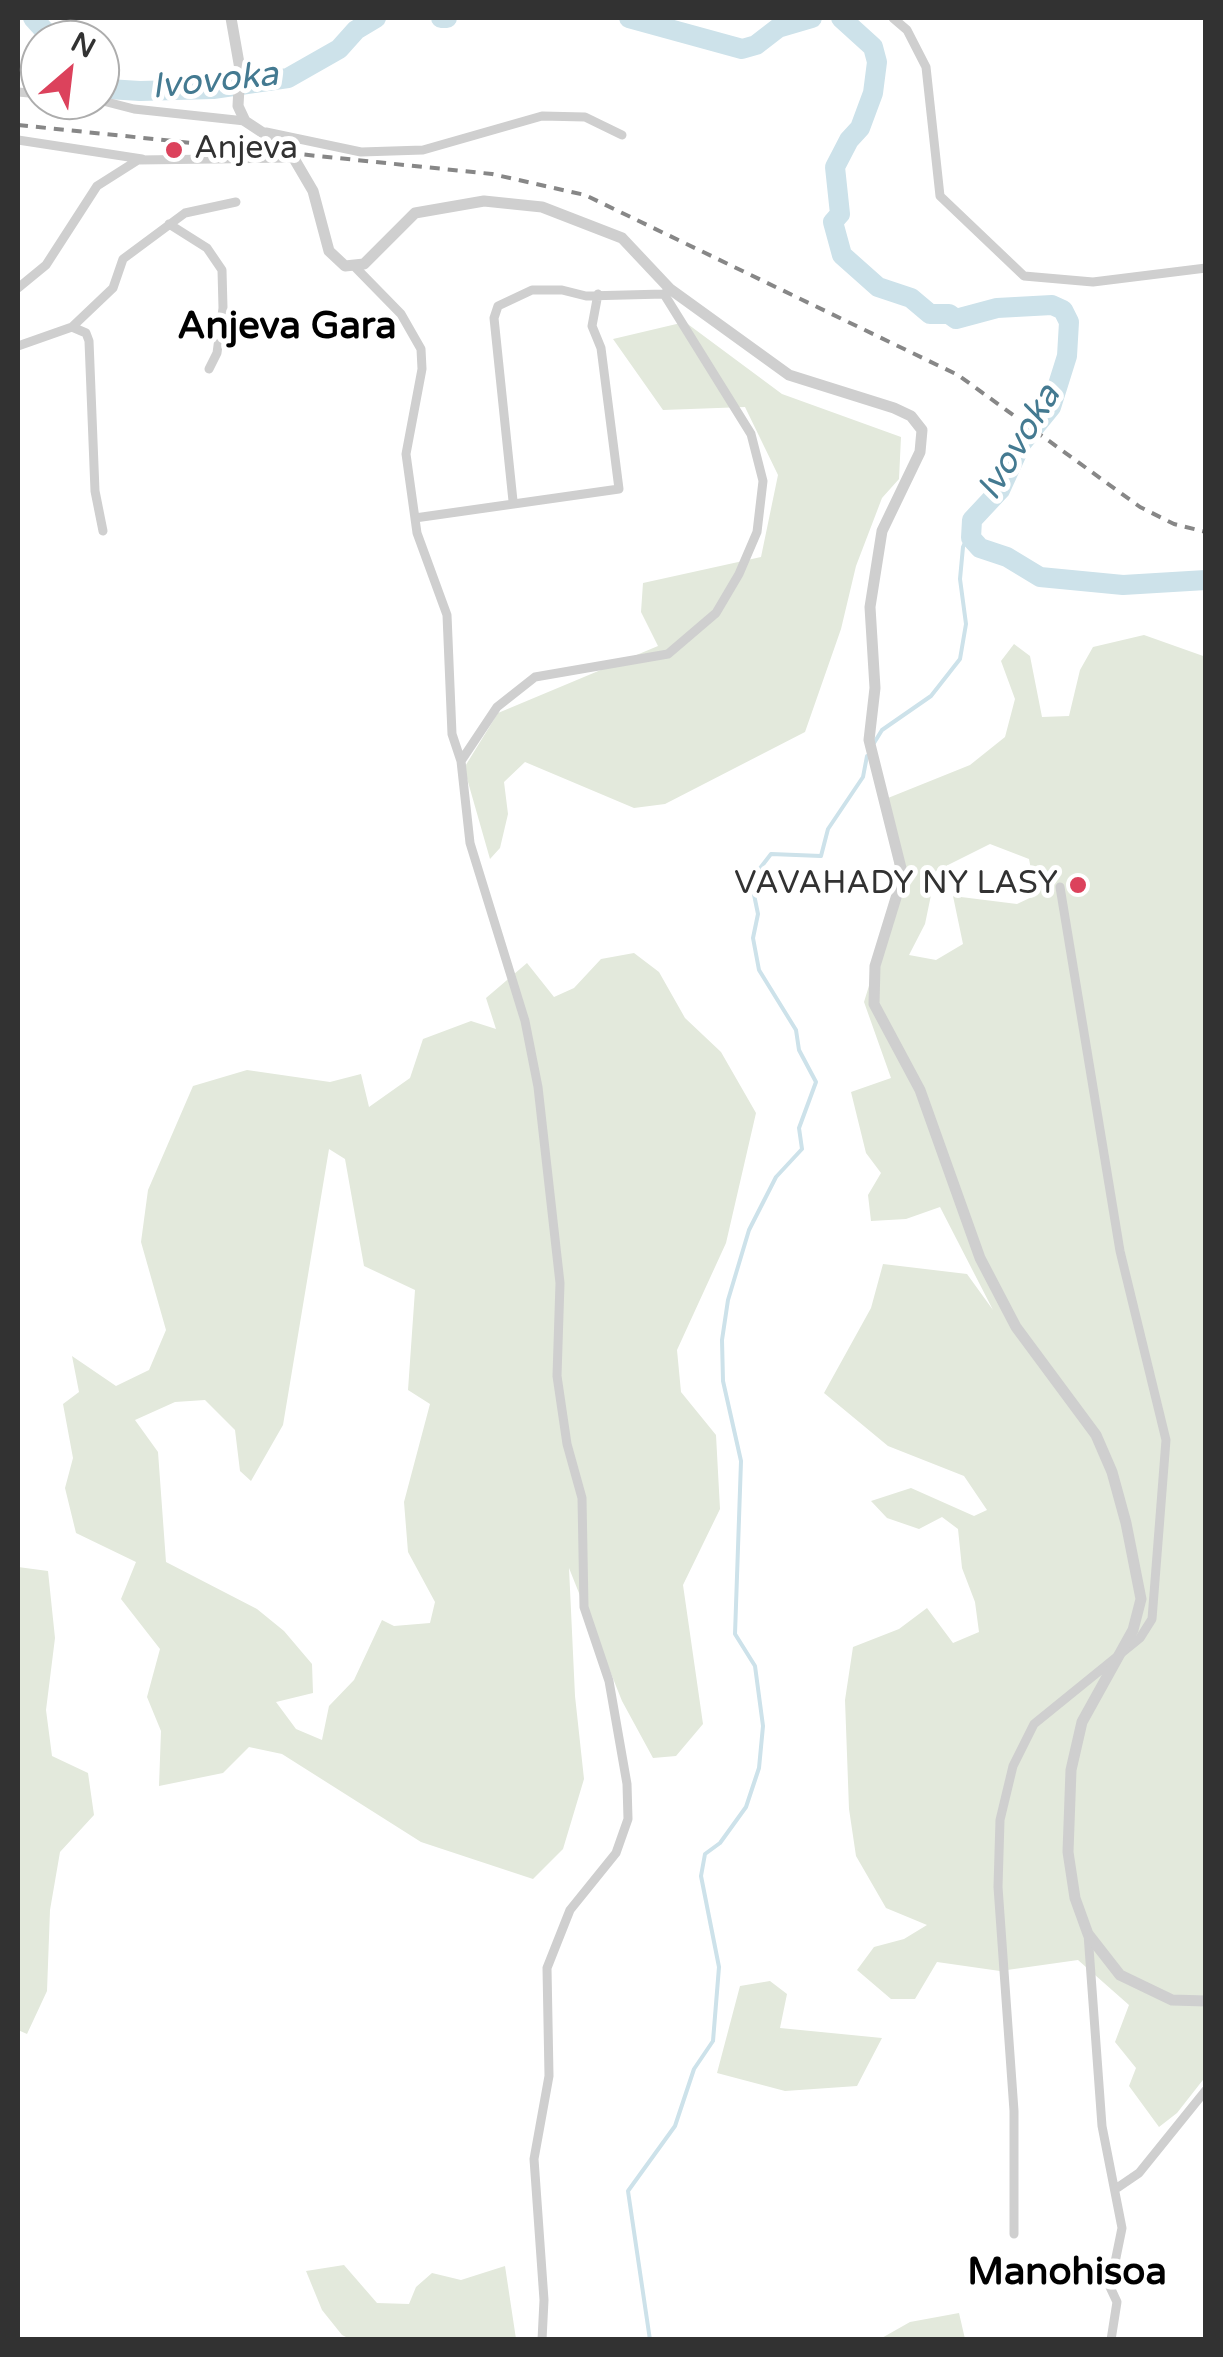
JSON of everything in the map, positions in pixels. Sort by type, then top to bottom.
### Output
[{"type":"street","points":[[231,18],[240,68],[238,106],[245,121]]},
{"type":"street","points":[[893,18],[907,30],[926,67],[940,196],[1024,276],[1093,282],[1206,268]]},
{"type":"street","points":[[120,106],[245,121],[281,142],[313,191],[329,252],[335,260],[356,268],[401,314],[421,348],[422,369],[406,454],[415,518],[447,615],[452,734],[461,761],[470,844],[525,1021],[538,1086],[557,1228],[557,1376],[567,1444],[582,1498],[584,1606],[609,1681],[627,1784],[628,1819],[616,1853],[570,1910],[547,1968],[549,2076],[534,2159],[544,2300],[542,2340]]},
{"type":"street","points":[[264,131],[361,152],[424,150],[481,137],[542,116],[586,117],[622,135]]},
{"type":"street","points":[[18,140],[142,159],[293,158]]},
{"type":"street","points":[[18,288],[46,265],[96,186],[142,159]]},
{"type":"street","points":[[356,268],[415,213],[484,200],[542,207],[622,238],[667,292],[751,434],[764,480],[757,532],[716,613],[668,654],[535,677],[497,707],[461,761]]},
{"type":"street","points":[[18,346],[72,327],[114,288],[123,259],[185,213],[236,202]]},
{"type":"street","points":[[169,224],[208,248],[222,270],[221,320],[209,369]]},
{"type":"street","points":[[513,502],[494,318],[498,306],[532,290],[598,294],[667,292],[789,375],[894,408],[911,416],[922,430],[920,452],[882,531],[870,607],[875,688],[869,740],[900,868],[899,888],[875,966],[874,1004],[920,1090],[980,1258],[1016,1327],[1096,1435],[1112,1472],[1141,1599],[1120,1654],[1082,1722],[1071,1770],[1068,1852],[1088,1934],[1102,2126],[1122,2228],[1110,2287],[1118,2302],[1112,2340]]},
{"type":"street","points":[[415,518],[620,489],[601,348],[592,326],[598,294]]},
{"type":"street","points":[[72,327],[86,333],[89,341],[87,388],[96,505],[102,531]]},
{"type":"street","points":[[1014,2234],[1014,2110],[998,1888],[1000,1820],[1013,1766],[1034,1724],[1146,1633],[1152,1619],[1166,1440],[1120,1251],[1060,886]]},
{"type":"street","points":[[1088,1934],[1104,1960],[1134,1984],[1172,2000],[1206,2001]]},
{"type":"street","points":[[1117,2188],[1138,2172],[1206,2090]]},
{"type":"shaded area","points":[[685,322],[782,394],[901,437],[899,479],[882,498],[856,566],[841,629],[805,732],[665,804],[634,808],[525,762],[504,782],[508,814],[500,848],[490,859],[464,768],[498,713],[658,646],[641,612],[643,583],[761,557],[778,475],[745,407],[663,410],[613,339]]},
{"type":"shaded area","points":[[1144,635],[1206,657],[1206,2076],[1177,2113],[1159,2127],[1129,2086],[1136,2068],[1115,2042],[1129,2005],[1078,1960],[1000,1971],[937,1962],[915,1999],[891,1999],[857,1970],[874,1947],[904,1939],[927,1925],[886,1908],[856,1856],[849,1809],[845,1700],[853,1647],[899,1629],[927,1608],[953,1643],[979,1632],[975,1602],[962,1568],[958,1529],[942,1517],[919,1529],[887,1518],[871,1501],[911,1488],[974,1516],[987,1510],[964,1476],[888,1446],[824,1393],[871,1308],[883,1264],[967,1274],[993,1310],[940,1207],[906,1219],[871,1221],[868,1195],[881,1173],[866,1153],[851,1092],[891,1078],[864,1002],[899,888],[883,800],[970,765],[1005,737],[1015,699],[1001,661],[1014,644],[1030,656],[1042,717],[1069,716],[1080,670],[1093,647]],"holes":[[[990,844],[1029,859],[1036,895],[1017,904],[953,896],[963,944],[936,960],[909,955],[925,924],[936,871]]]},
{"type":"shaded area","points":[[634,953],[659,972],[685,1018],[721,1052],[756,1113],[726,1243],[677,1350],[681,1392],[716,1435],[720,1509],[683,1585],[703,1724],[676,1756],[653,1758],[622,1701],[569,1568],[575,1696],[584,1779],[563,1849],[533,1879],[421,1842],[282,1754],[249,1747],[223,1773],[159,1786],[161,1731],[147,1697],[160,1649],[121,1599],[136,1562],[76,1533],[65,1488],[73,1458],[63,1404],[79,1392],[72,1356],[116,1386],[149,1370],[166,1330],[141,1242],[148,1190],[193,1086],[247,1070],[330,1082],[361,1074],[369,1107],[410,1078],[423,1039],[471,1021],[496,1029],[486,998],[527,963],[554,997],[574,988],[601,959]],"holes":[[[329,1149],[345,1159],[364,1266],[415,1290],[408,1390],[430,1404],[404,1502],[408,1552],[435,1602],[430,1623],[394,1626],[382,1620],[354,1680],[329,1706],[322,1740],[296,1729],[276,1702],[313,1693],[312,1664],[284,1631],[257,1609],[166,1562],[158,1452],[135,1420],[175,1402],[205,1400],[235,1430],[240,1471],[251,1481],[283,1425]]]},
{"type":"shaded area","points":[[18,1567],[48,1571],[55,1638],[46,1710],[52,1756],[88,1773],[94,1815],[60,1852],[50,1910],[47,1991],[27,2034],[18,2030]]},
{"type":"shaded area","points":[[770,1981],[787,1994],[780,2028],[882,2038],[857,2086],[785,2091],[717,2073],[740,1986]]},
{"type":"shaded area","points":[[344,2265],[377,2303],[409,2304],[416,2287],[432,2273],[461,2280],[505,2266],[516,2339],[352,2340],[342,2335],[322,2310],[306,2271]]},
{"type":"shaded area","points":[[959,2313],[965,2339],[880,2339],[910,2322]]},
{"type":"waterway","name":"Ivovoka","points":[[120,90],[213,89],[288,78],[339,49],[356,30],[376,18]]},
{"type":"waterway","name":"Ivovoka","points":[[441,18],[447,18]]},
{"type":"waterway","name":"Ivovoka","points":[[629,18],[742,49],[756,45],[778,28],[812,18]]},
{"type":"waterway","name":"Ivovoka","points":[[841,18],[873,47],[877,62],[873,93],[860,128],[835,167],[840,214],[833,222],[842,255],[878,287],[911,298],[930,314],[949,314],[956,319],[997,308],[1052,305],[1063,310],[1069,322],[1067,356],[1051,407],[1021,444],[1000,490],[972,520],[971,538],[980,548],[1007,557],[1040,577],[1123,585],[1206,580]]},
{"type":"waterway","points":[[874,743],[882,730],[931,696],[960,659],[966,624],[960,579],[963,547],[971,529]]},
{"type":"waterway","points":[[650,2340],[628,2191],[675,2126],[694,2069],[713,2041],[719,1967],[701,1876],[705,1854],[720,1843],[746,1807],[759,1768],[763,1726],[755,1666],[735,1634],[741,1461],[723,1381],[722,1340],[728,1300],[749,1230],[776,1177],[802,1149],[799,1128],[816,1082],[799,1050],[796,1030],[759,970],[753,938],[758,914],[751,880],[771,854],[821,856],[828,829],[863,777],[867,756]]},
{"type":"railway","points":[[18,125],[492,174],[585,195],[958,375],[1140,507],[1174,524],[1206,532]]},
{"type":"place","name":"Anjeva","points":[[174,150]]},
{"type":"place","name":"VAVAHADY NY LASY","points":[[1078,885]]},
{"type":"district","name":"Anjeva Gara","points":[[287,328]]},
{"type":"district","name":"Manohisoa","points":[[1067,2274]]}]
